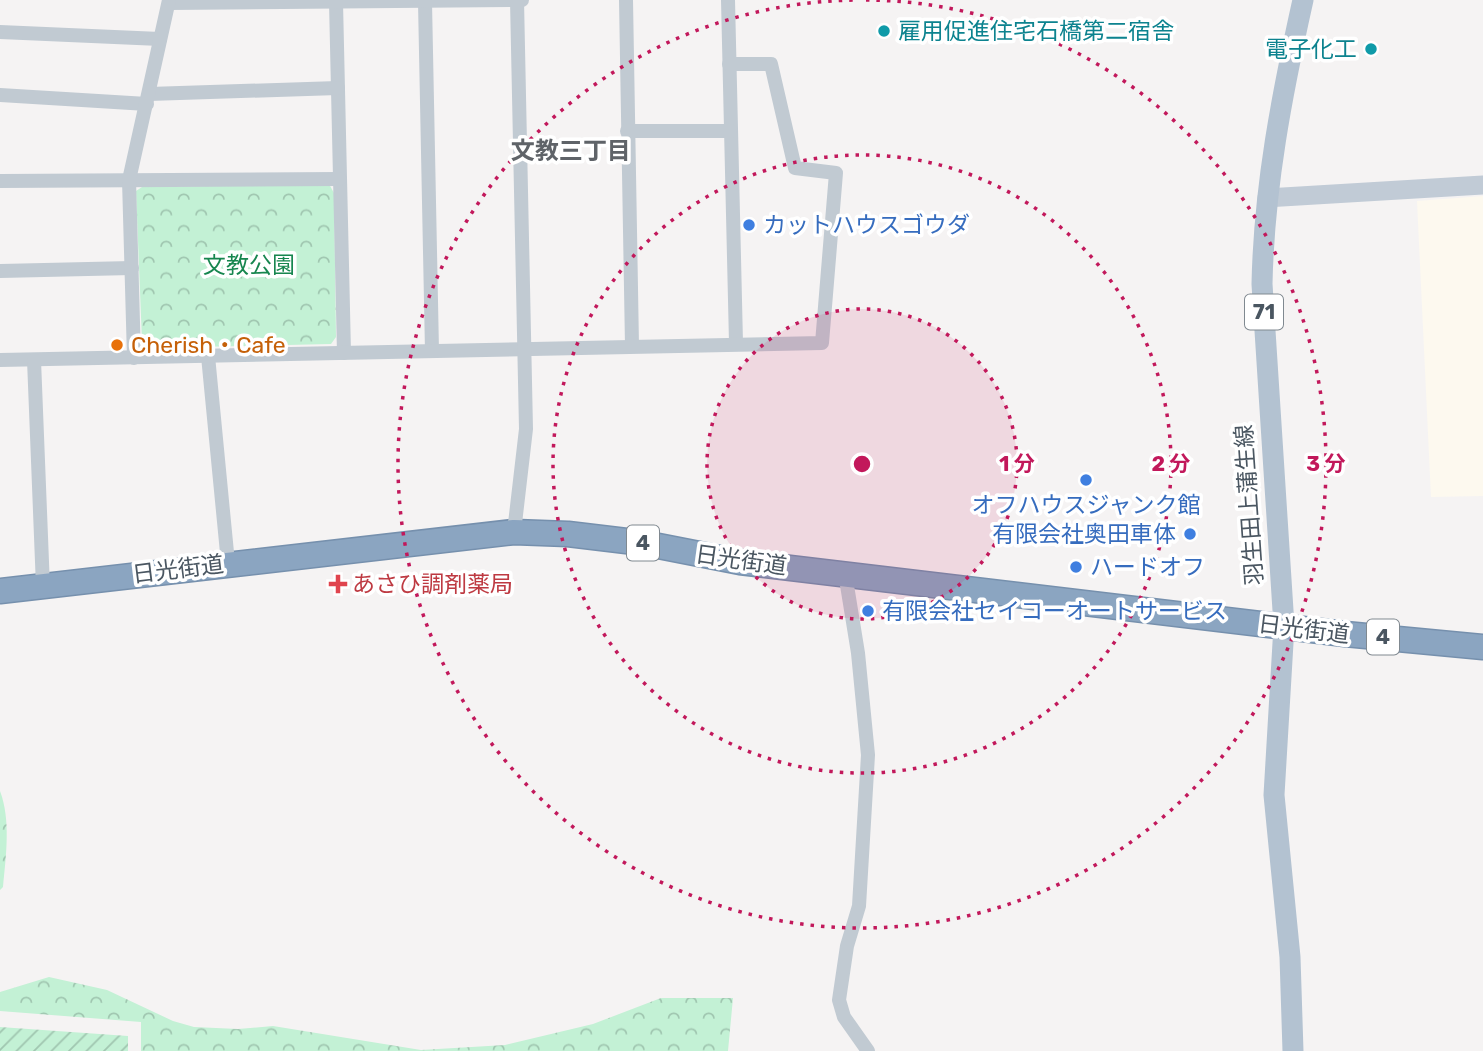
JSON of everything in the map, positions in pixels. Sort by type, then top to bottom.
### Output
[{"type":"highway","name":"日光街道","points":[[0,592],[228,563],[514,532],[568,534],[643,543],[740,562],[1483,647]]},
{"type":"main road","name":"羽生田上蒲生線","points":[[1293,1051],[1290,957],[1274,796],[1284,626],[1262,284],[1267,198],[1278,121],[1303,0]]},
{"type":"street","points":[[514,532],[526,429],[517,0]]},
{"type":"street","points":[[134,358],[129,180],[169,1],[522,0]]},
{"type":"street","points":[[626,0],[632,346]]},
{"type":"street","points":[[727,0],[736,343]]},
{"type":"street","points":[[336,2],[344,353]]},
{"type":"street","points":[[425,2],[432,351]]},
{"type":"street","points":[[0,32],[160,39]]},
{"type":"street","points":[[0,360],[822,343],[836,173],[794,168],[771,64],[729,64]]},
{"type":"street","points":[[0,95],[148,99],[338,88]]},
{"type":"street","points":[[627,131],[730,131]]},
{"type":"street","points":[[0,181],[339,179]]},
{"type":"street","points":[[1267,198],[1483,186]]},
{"type":"street","points":[[0,271],[132,268]]},
{"type":"street","points":[[208,356],[228,563]]},
{"type":"street","points":[[34,360],[43,587]]},
{"type":"street","points":[[845,573],[858,653],[867,755],[859,906],[848,946],[839,1000],[844,1017],[868,1051]]},
{"type":"shaded area","points":[[1483,196],[1483,496],[1431,497],[1417,201]]},
{"type":"green space","name":"文教公園","points":[[329,184],[334,193],[336,337],[331,344],[147,348],[142,341],[136,191],[142,187]]},
{"type":"green space","points":[[0,791],[6,814],[7,838],[3,887],[0,890]]},
{"type":"green space","points":[[49,977],[107,990],[173,1021],[194,1027],[238,1029],[273,1026],[421,1050],[505,1045],[593,1024],[661,998],[733,998],[728,1051],[141,1051],[141,1022],[0,1011],[0,992]]},
{"type":"green space","points":[[0,1027],[128,1036],[128,1051],[0,1051]]},
{"type":"place","name":"雇用促進住宅石橋第二宿舎","points":[[884,31]]},
{"type":"place","name":"電子化工","points":[[1371,49]]},
{"type":"place","name":"カットハウスゴウダ","points":[[749,225]]},
{"type":"place","name":"Cherish・Cafe","points":[[117,345]]},
{"type":"place","name":"オフハウスジャンク館","points":[[1086,480]]},
{"type":"place","name":"有限会社奥田車体","points":[[1190,534]]},
{"type":"place","name":"ハードオフ","points":[[1076,567]]},
{"type":"place","name":"あさひ調剤薬局","points":[[338,584]]},
{"type":"place","name":"有限会社セイコーオートサービス","points":[[868,611]]},
{"type":"district","name":"文教三丁目","points":[[571,151]]}]
